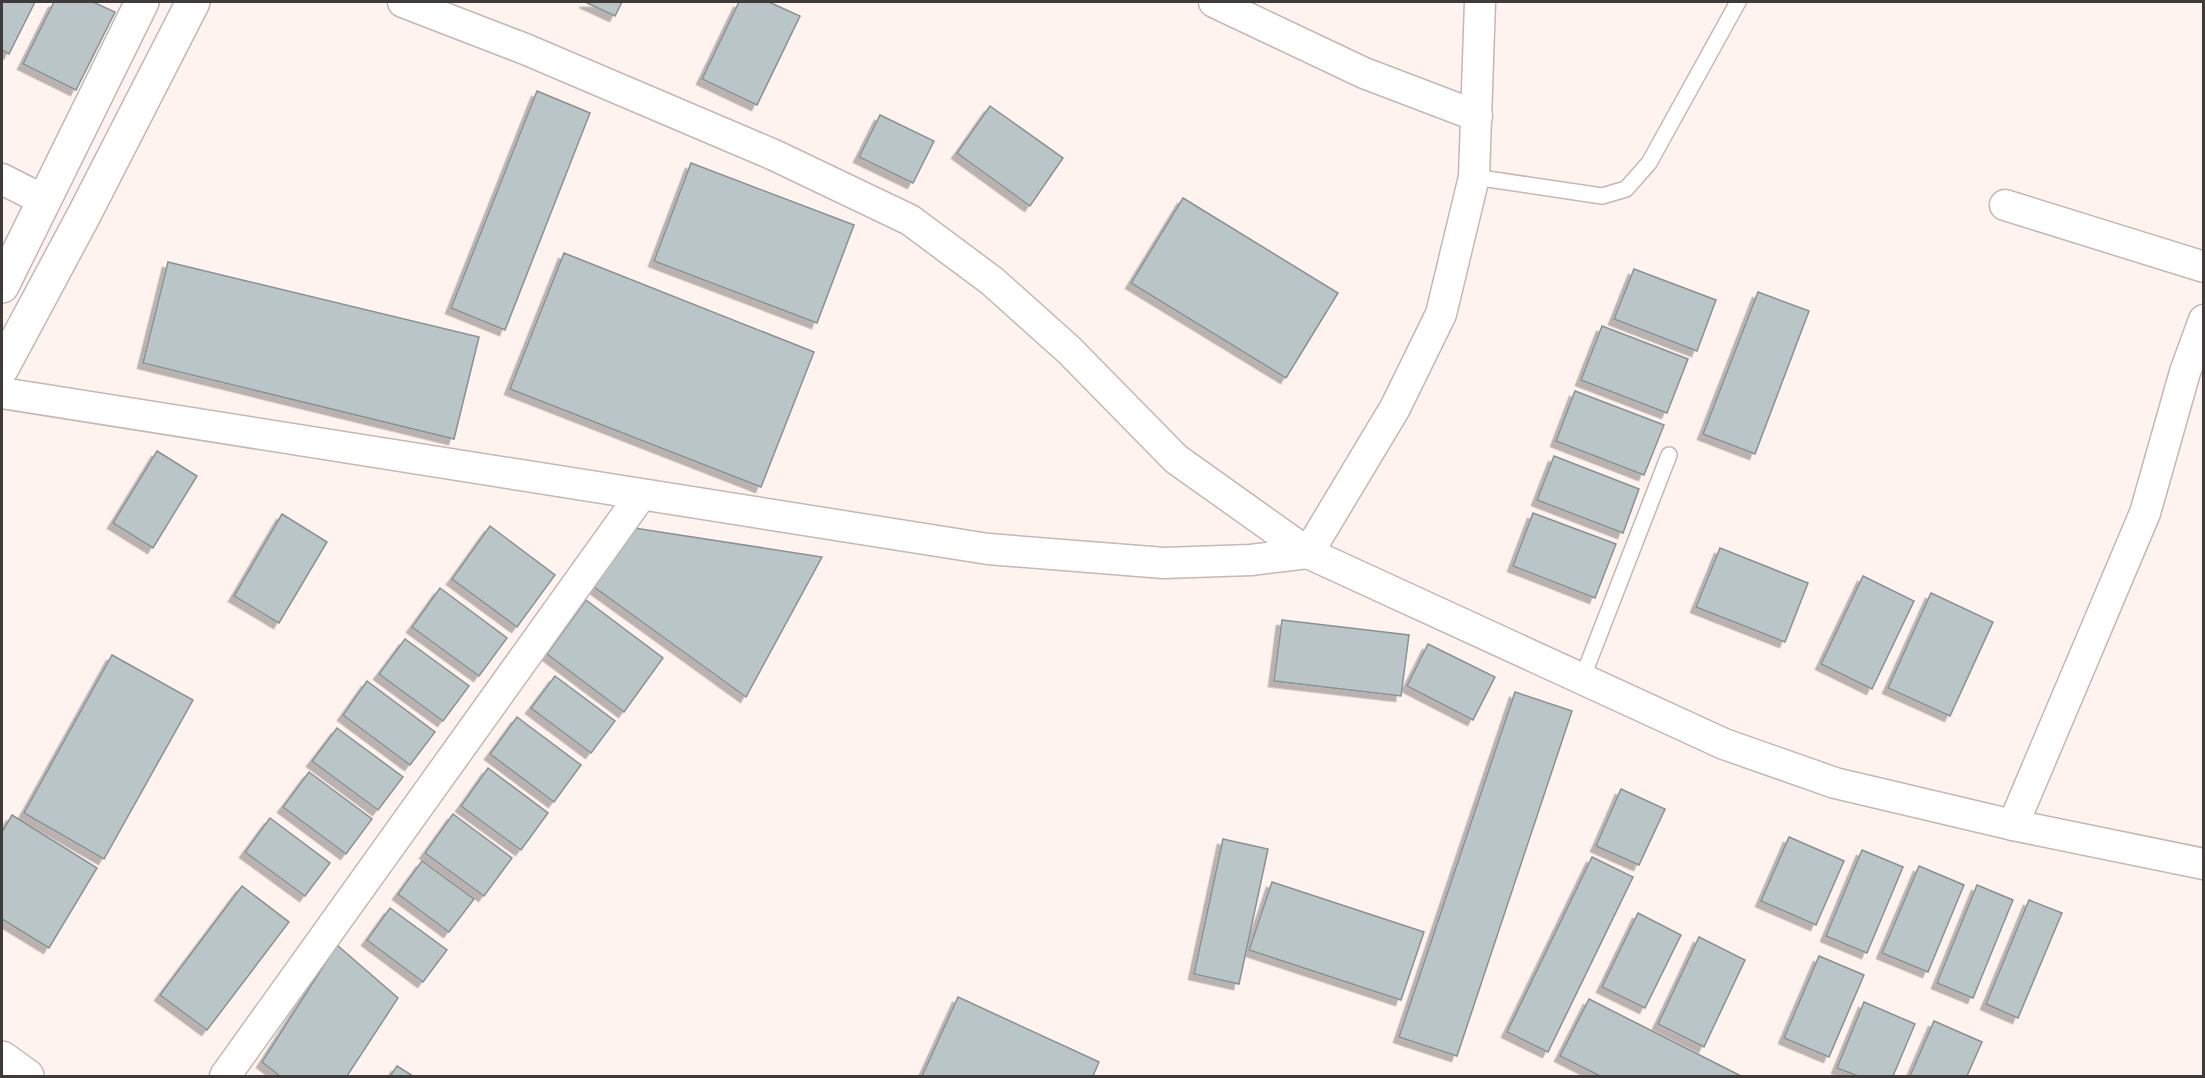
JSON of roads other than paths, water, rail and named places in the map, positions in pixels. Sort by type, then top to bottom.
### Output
[{"type":"street","points":[[2,286],[140,2]]},
{"type":"street","points":[[2,368],[84,215],[193,2]]},
{"type":"street","points":[[404,2],[525,49],[774,155],[910,220],[992,281],[1044,327],[1176,459],[1308,553],[1724,744],[1835,783],[2013,825],[2204,864]]},
{"type":"street","points":[[1214,2],[1364,73],[1477,116]]},
{"type":"street","points":[[1308,553],[1395,408],[1441,314],[1474,177],[1480,2]]},
{"type":"street","points":[[2,178],[43,200]]},
{"type":"street","points":[[2005,205],[2204,267]]},
{"type":"street","points":[[2013,825],[2145,513],[2185,372],[2204,320]]},
{"type":"street","points":[[2,393],[988,549],[1164,563],[1251,560],[1308,553]]},
{"type":"street","points":[[225,1077],[641,495]]},
{"type":"street","points":[[2,1058],[27,1077]]},
{"type":"lane","points":[[1474,177],[1602,196],[1626,189],[1649,163],[1738,2]]},
{"type":"lane","points":[[1582,679],[1669,455]]}]
